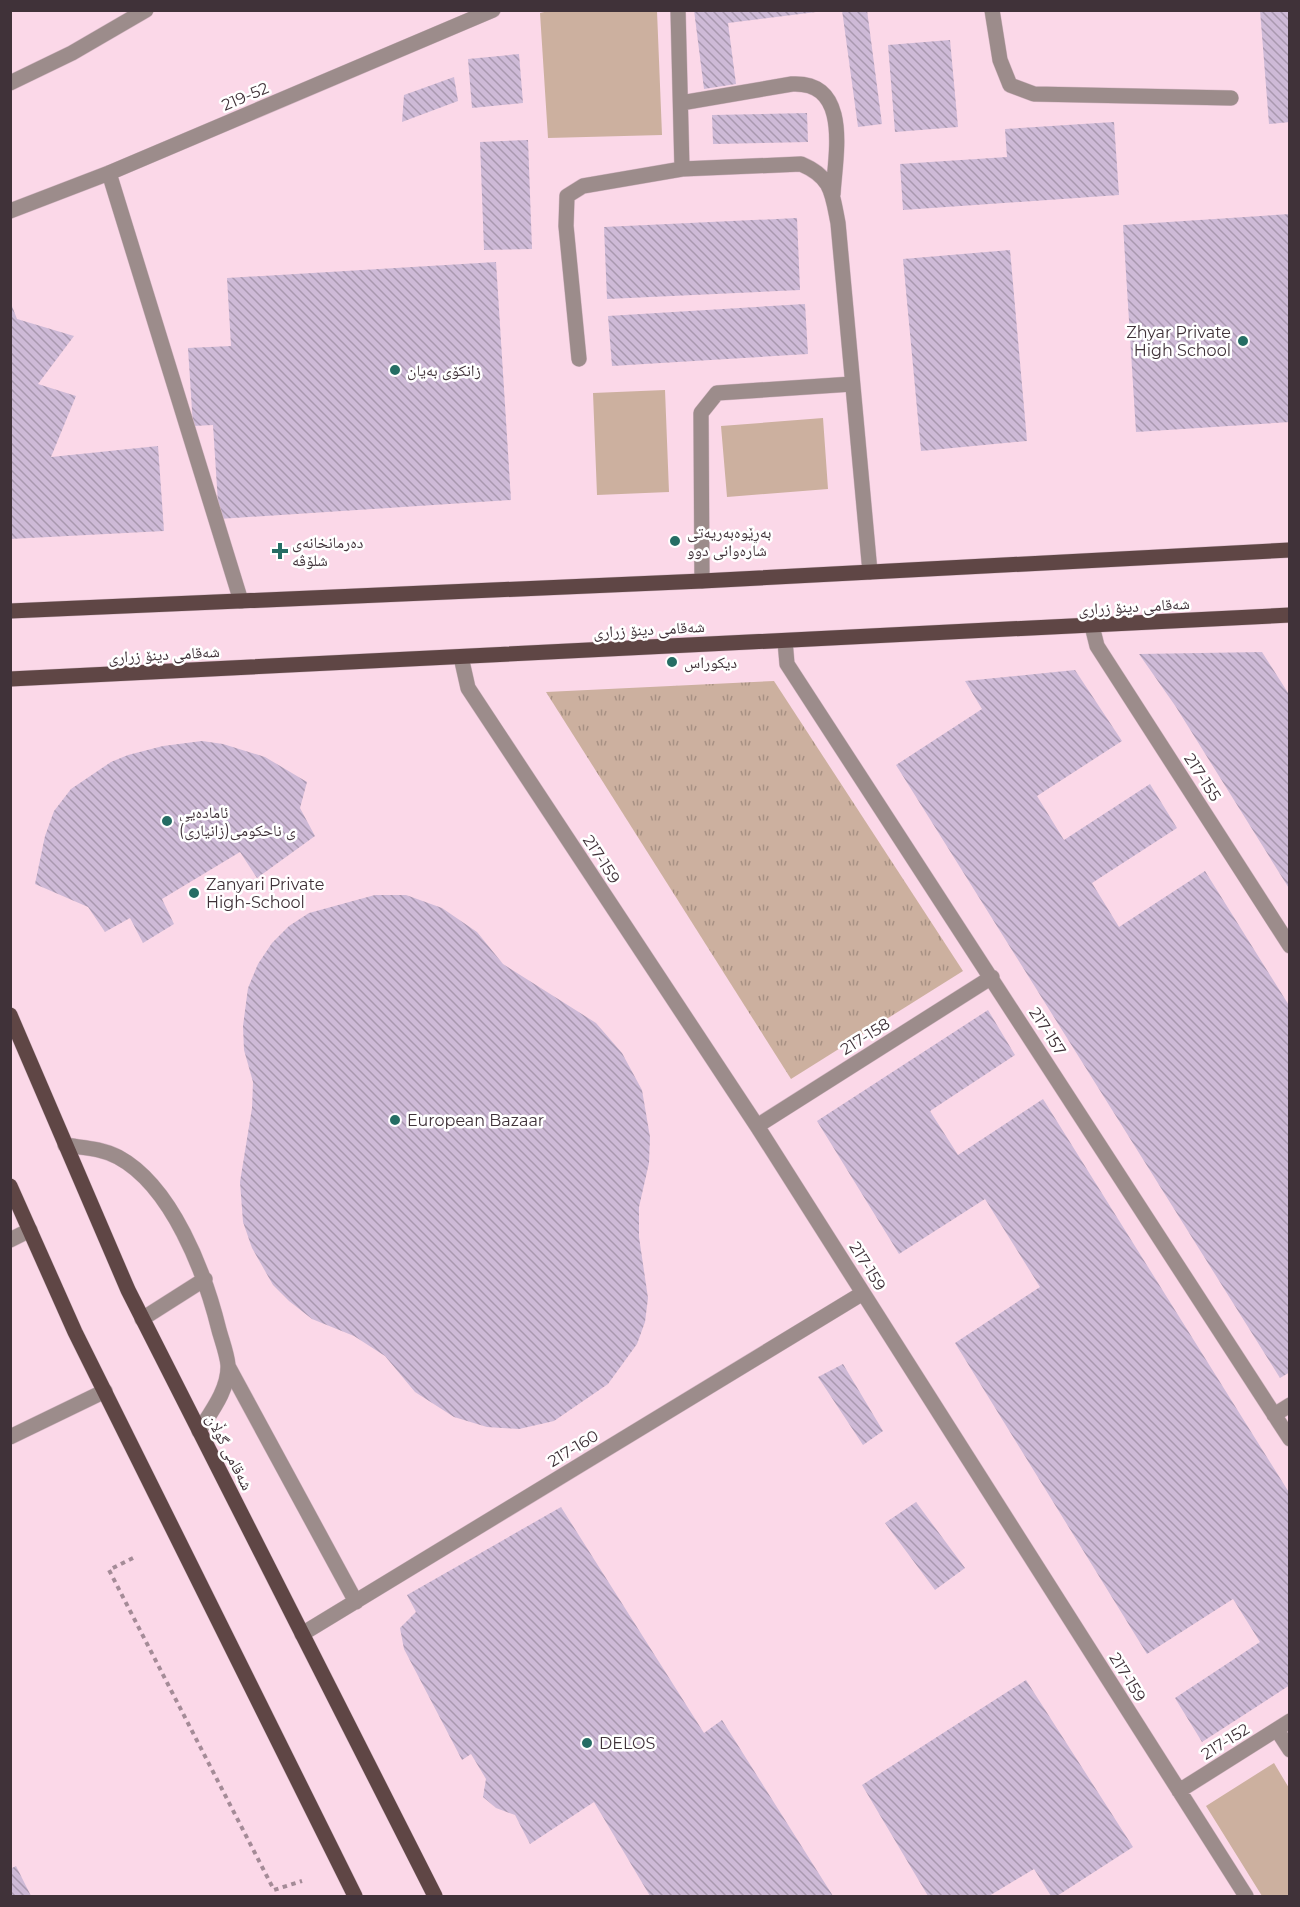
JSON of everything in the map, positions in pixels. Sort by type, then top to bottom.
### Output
[{"type":"main road","points":[[10,610],[702,581],[1290,550]]},
{"type":"main road","name":"شەقامی دینۆ زراری","points":[[10,679],[1290,615]]},
{"type":"main road","name":"شەقامی گوڵان","points":[[10,1015],[142,1319],[435,1896]]},
{"type":"main road","points":[[10,1186],[105,1391],[354,1895]]},
{"type":"street","points":[[10,83],[72,53],[146,10]]},
{"type":"street","name":"219-52","points":[[10,211],[109,173],[493,10]]},
{"type":"street","points":[[678,10],[682,169]]},
{"type":"street","points":[[992,10],[1000,60],[1010,84],[1034,94],[1231,98]]},
{"type":"street","points":[[681,103],[792,84],[803,84],[813,88],[831,102],[836,118],[833,194],[870,572]]},
{"type":"street","points":[[579,359],[566,226],[567,196],[583,186],[682,169],[801,164],[819,171],[833,194]]},
{"type":"street","points":[[109,173],[241,601]]},
{"type":"street","points":[[702,581],[701,413],[707,403],[717,393],[852,384]]},
{"type":"street","name":"217-155","points":[[1092,626],[1097,646],[1290,946]]},
{"type":"street","name":"217-157","points":[[785,641],[787,664],[1290,1439]]},
{"type":"street","name":"217-159","points":[[461,657],[468,688],[757,1126],[1246,1896]]},
{"type":"street","name":"217-158","points":[[757,1126],[992,977]]},
{"type":"street","points":[[65,1145],[104,1151],[119,1158],[147,1179],[183,1233],[205,1279],[228,1366],[356,1602]]},
{"type":"street","points":[[10,1240],[30,1230]]},
{"type":"street","points":[[142,1319],[205,1279]]},
{"type":"street","name":"217-160","points":[[302,1634],[863,1293]]},
{"type":"street","points":[[199,1431],[218,1403],[228,1366]]},
{"type":"street","points":[[10,1437],[105,1391]]},
{"type":"street","points":[[1274,1415],[1290,1405]]},
{"type":"street","points":[[1283,1725],[1290,1750]]},
{"type":"street","name":"217-152","points":[[1179,1791],[1283,1725]]},
{"type":"path","points":[[133,1558],[110,1570],[274,1890],[302,1881]]},
{"type":"green space","points":[[553,10],[657,11],[662,135],[548,138],[540,13]]},
{"type":"green space","points":[[665,390],[669,492],[597,495],[593,393]]},
{"type":"green space","points":[[823,418],[828,489],[727,497],[721,426]]},
{"type":"green space","points":[[774,681],[963,971],[791,1079],[546,692]]},
{"type":"green space","points":[[1274,1763],[1289,1788],[1289,1896],[1262,1896],[1206,1806]]},
{"type":"building","points":[[694,10],[816,10],[816,12],[728,23],[736,84],[704,89]]},
{"type":"building","points":[[842,10],[867,10],[882,124],[858,127]]},
{"type":"building","points":[[1260,10],[1290,10],[1290,122],[1269,124]]},
{"type":"building","points":[[950,40],[958,127],[895,132],[888,45]]},
{"type":"building","points":[[519,54],[523,103],[472,108],[468,59]]},
{"type":"building","points":[[454,77],[458,101],[402,122],[404,95]]},
{"type":"building","points":[[807,113],[808,142],[713,144],[712,115]]},
{"type":"building","points":[[1114,122],[1119,195],[903,210],[900,164],[1007,157],[1005,129]]},
{"type":"building","points":[[528,140],[532,249],[484,250],[480,142]]},
{"type":"building","points":[[1290,214],[1290,422],[1136,432],[1123,225]]},
{"type":"building","points":[[797,218],[800,290],[607,299],[604,227]]},
{"type":"building","points":[[1010,250],[1027,441],[921,451],[903,259]]},
{"type":"building","points":[[496,262],[511,500],[219,519],[213,425],[193,426],[188,348],[231,346],[227,278]]},
{"type":"building","points":[[10,301],[17,319],[74,336],[38,384],[76,396],[51,457],[158,446],[164,531],[10,539]]},
{"type":"building","points":[[805,304],[808,354],[612,366],[608,316]]},
{"type":"building","points":[[1262,652],[1290,696],[1290,890],[1176,707],[1139,654]]},
{"type":"building","points":[[1075,670],[1122,741],[1037,796],[1064,840],[1150,784],[1177,828],[1092,883],[1119,927],[1205,871],[1290,1007],[1290,1372],[1280,1378],[896,765],[982,709],[965,681]]},
{"type":"building","points":[[202,741],[223,744],[265,757],[307,782],[300,808],[315,836],[257,878],[240,852],[162,899],[174,924],[143,943],[130,918],[105,932],[88,907],[35,884],[45,836],[54,811],[71,789],[111,762],[128,755],[163,746]]},
{"type":"building","points":[[375,895],[406,895],[442,908],[477,932],[503,964],[596,1023],[622,1053],[642,1090],[650,1137],[649,1163],[639,1207],[639,1237],[648,1298],[645,1322],[637,1344],[608,1384],[554,1421],[519,1429],[487,1427],[454,1417],[415,1392],[385,1356],[354,1336],[312,1319],[289,1301],[273,1285],[252,1248],[243,1222],[240,1182],[252,1108],[253,1082],[244,1050],[243,1026],[248,988],[258,964],[272,943],[289,926],[309,913]]},
{"type":"building","points":[[988,1010],[1015,1055],[930,1111],[958,1155],[1043,1099],[1290,1494],[1290,1685],[1202,1742],[1175,1698],[1260,1642],[1233,1599],[1147,1654],[955,1343],[1040,1287],[985,1199],[899,1254],[817,1121]]},
{"type":"building","points":[[843,1364],[883,1431],[863,1445],[818,1377]]},
{"type":"building","points":[[916,1502],[965,1568],[935,1590],[885,1523]]},
{"type":"building","points":[[561,1507],[704,1733],[722,1720],[833,1896],[650,1896],[594,1802],[530,1844],[515,1815],[496,1808],[483,1797],[486,1779],[471,1754],[462,1760],[404,1649],[400,1628],[416,1612],[407,1595]]},
{"type":"building","points":[[1026,1680],[1133,1847],[1057,1896],[1051,1896],[1034,1869],[989,1896],[928,1896],[862,1785]]},
{"type":"building","points":[[16,1866],[31,1896],[10,1896],[10,1869]]},
{"type":"place","name":"Zhyar Private High School","points":[[1243,341]]},
{"type":"place","name":"زانکۆی بەیان","points":[[395,370]]},
{"type":"place","name":"بەڕێوەبەریەتی شارەوانی دوو","points":[[675,541]]},
{"type":"place","name":"دەرمانخانەی شلۆڤە","points":[[280,551]]},
{"type":"place","name":"ديكوراس","points":[[672,662]]},
{"type":"place","name":"ئامادەیی (زانیاری)ی ناحکومی","points":[[167,821]]},
{"type":"place","name":"Zanyari Private High-School","points":[[194,893]]},
{"type":"place","name":"European Bazaar","points":[[395,1120]]},
{"type":"place","name":"DELOS","points":[[587,1743]]}]
